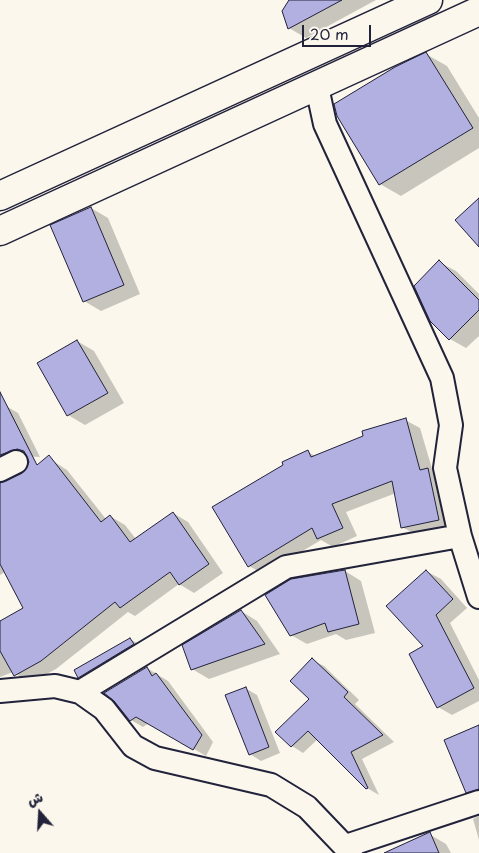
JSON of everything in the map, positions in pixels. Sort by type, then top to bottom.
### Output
[{"type":"main road","points":[[0,196],[428,0]]},
{"type":"main road","points":[[0,230],[317,87],[479,11]]},
{"type":"street","points":[[317,87],[328,132],[442,378],[451,425],[445,468],[460,536],[479,597]]},
{"type":"street","points":[[80,692],[286,567],[460,536]]},
{"type":"street","points":[[0,690],[55,686],[80,692],[104,709],[133,746],[155,758],[272,785],[306,807],[349,850],[479,802]]},
{"type":"building","points":[[289,0],[342,0],[288,29],[282,11]]},
{"type":"building","points":[[426,52],[473,128],[379,185],[337,116],[334,104],[395,67]]},
{"type":"building","points":[[479,198],[479,247],[455,220]]},
{"type":"building","points":[[91,207],[124,285],[83,302],[50,225]]},
{"type":"building","points":[[439,260],[479,300],[479,310],[449,340],[430,321],[414,286]]},
{"type":"building","points":[[77,340],[108,393],[67,416],[37,363]]},
{"type":"building","points":[[0,392],[37,465],[49,455],[101,522],[110,515],[130,542],[173,512],[209,564],[179,585],[170,572],[120,608],[115,602],[41,661],[14,676],[0,651],[0,621],[23,608],[0,564],[0,483],[22,473],[29,462],[24,451],[17,449],[0,455]]},
{"type":"building","points":[[406,418],[420,470],[428,468],[439,520],[401,528],[392,481],[332,504],[343,528],[317,539],[312,528],[248,567],[212,507],[283,465],[282,462],[308,450],[311,457],[363,436],[362,431]]},
{"type":"building","points":[[345,570],[359,624],[328,632],[325,623],[290,636],[265,595],[291,579]]},
{"type":"building","points":[[426,570],[453,599],[436,615],[474,688],[437,708],[409,654],[423,646],[386,606]]},
{"type":"building","points":[[241,610],[265,644],[191,670],[182,645]]},
{"type":"building","points":[[130,638],[134,644],[78,678],[74,670]]},
{"type":"building","points":[[312,658],[348,692],[344,697],[383,735],[351,752],[368,788],[366,789],[308,731],[291,747],[275,732],[309,699],[290,681]]},
{"type":"building","points":[[147,667],[152,676],[156,673],[202,735],[193,750],[136,717],[130,721],[114,701],[104,693]]},
{"type":"building","points":[[246,687],[269,747],[249,755],[225,695]]},
{"type":"building","points":[[479,725],[479,789],[466,793],[444,740]]},
{"type":"building","points":[[430,832],[439,853],[384,853]]}]
